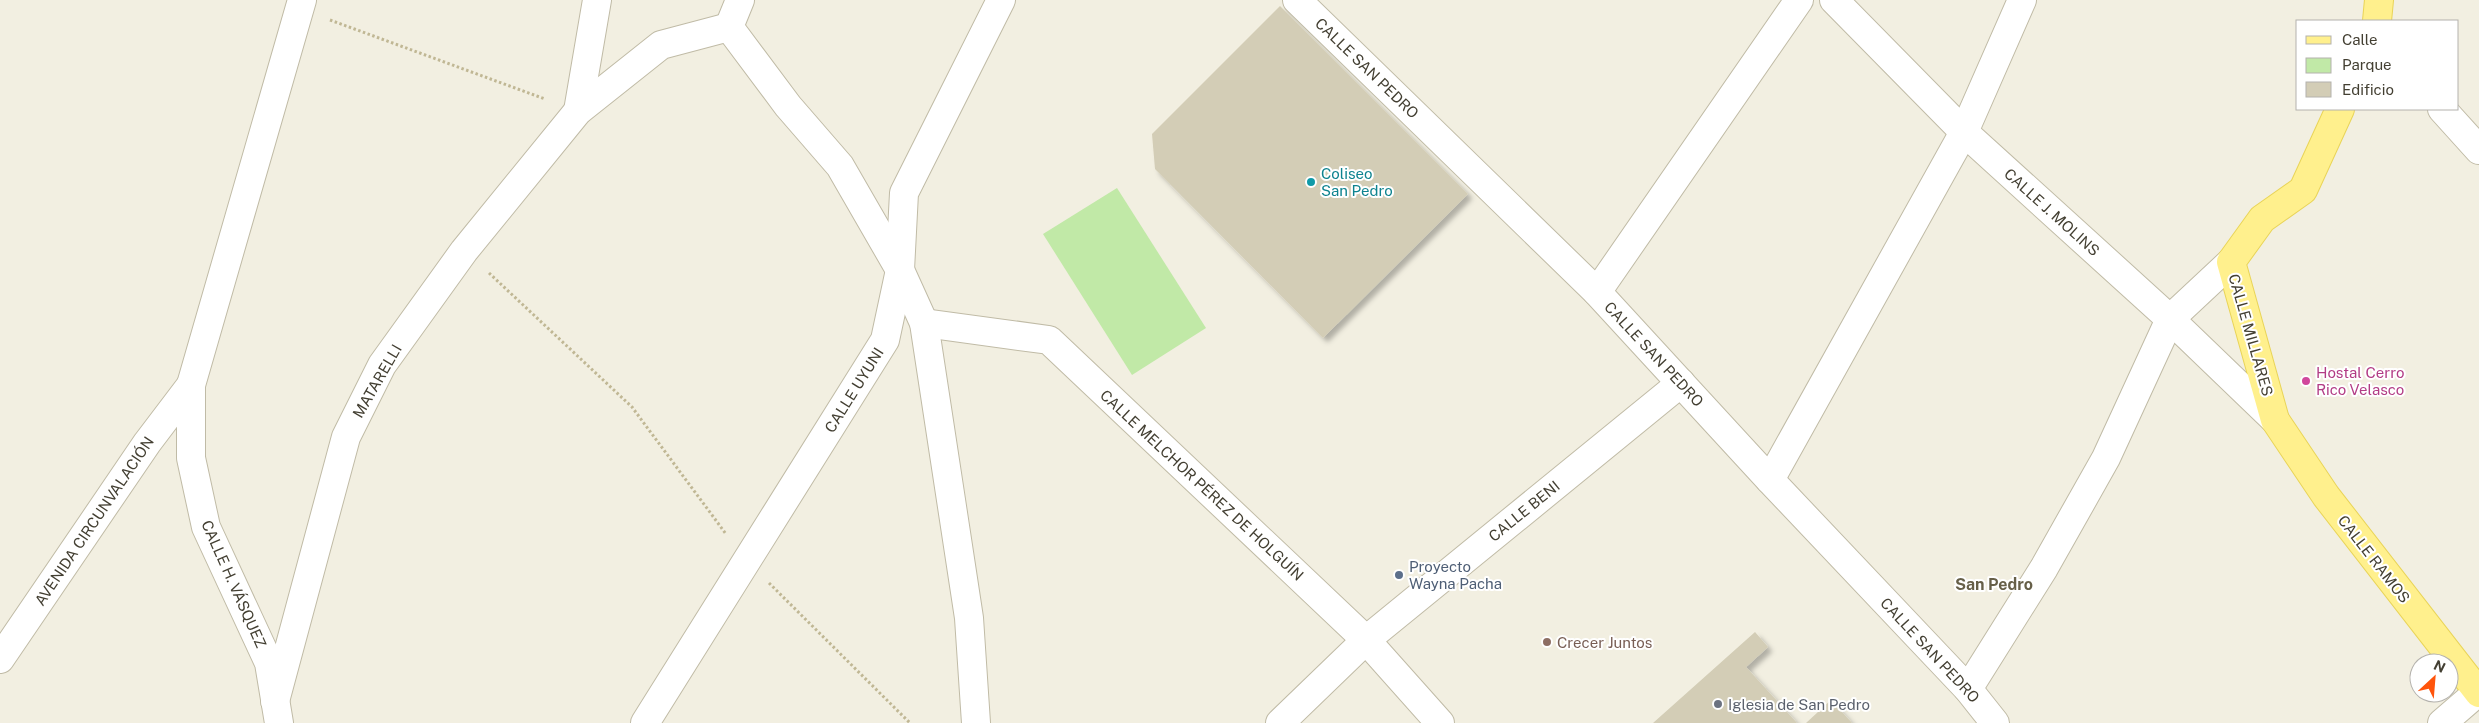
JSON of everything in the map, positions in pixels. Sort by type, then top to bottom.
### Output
[{"type":"main road","points":[[2377,20],[2380,0]]},
{"type":"main road","name":"CALLE MILLARES","points":[[2275,420],[2231,262],[2262,218],[2303,190],[2340,110]]},
{"type":"main road","name":"CALLE RAMOS","points":[[2275,420],[2326,496],[2479,693]]},
{"type":"street","points":[[578,111],[597,0]]},
{"type":"street","points":[[740,0],[729,27],[788,106],[840,166],[900,270],[924,323],[969,618],[976,723]]},
{"type":"street","name":"CALLE UYUNI","points":[[645,723],[748,562],[885,340],[900,270],[904,193],[1001,0]]},
{"type":"street","name":"CALLE SAN PEDRO","points":[[1297,0],[1597,292],[1770,480],[1968,689],[1995,723]]},
{"type":"street","points":[[1597,292],[1798,0]]},
{"type":"street","name":"CALLE J. MOLINS","points":[[1834,0],[1964,132],[2170,319],[2275,420]]},
{"type":"street","points":[[1770,480],[1964,132],[2022,0]]},
{"type":"street","points":[[191,385],[300,3]]},
{"type":"street","name":"MATARELLI","points":[[277,712],[346,437],[382,365],[464,251],[578,111],[661,45],[729,27]]},
{"type":"street","points":[[2443,110],[2479,150]]},
{"type":"street","points":[[1968,689],[2044,568],[2106,458],[2170,319],[2231,262]]},
{"type":"street","name":"CALLE MELCHOR PÉREZ DE HOLGUÍN","points":[[924,323],[1049,340],[1366,640],[1440,723]]},
{"type":"street","name":"CALLE BENI","points":[[1280,723],[1366,640],[1681,383]]},
{"type":"street","name":"AVENIDA CIRCUNVALACIÓN","points":[[0,659],[147,443],[191,385]]},
{"type":"street","name":"CALLE H. VÁSQUEZ","points":[[191,385],[192,458],[206,527],[268,663],[277,712]]},
{"type":"street","points":[[2442,723],[2479,693]]},
{"type":"path","points":[[363,32],[578,111]]},
{"type":"path","points":[[464,251],[632,406],[748,562],[910,723]]},
{"type":"green space","points":[[1117,188],[1206,328],[1132,375],[1043,234]]},
{"type":"building","name":"Coliseo San Pedro","points":[[1280,6],[1468,194],[1323,338],[1155,169],[1152,134]]},
{"type":"building","points":[[1755,632],[1768,647],[1746,667],[1797,723],[1653,723]]},
{"type":"building","points":[[1831,700],[1852,723],[1806,723]]},
{"type":"place","name":"Coliseo San Pedro","points":[[1311,182]]},
{"type":"place","name":"Hostal Cerro Rico Velasco","points":[[2306,381]]},
{"type":"place","name":"Proyecto Wayna Pacha","points":[[1399,575]]},
{"type":"place","name":"Crecer Juntos","points":[[1547,642]]},
{"type":"place","name":"Iglesia de San Pedro","points":[[1718,704]]},
{"type":"district","name":"San Pedro","points":[[1994,584]]}]
